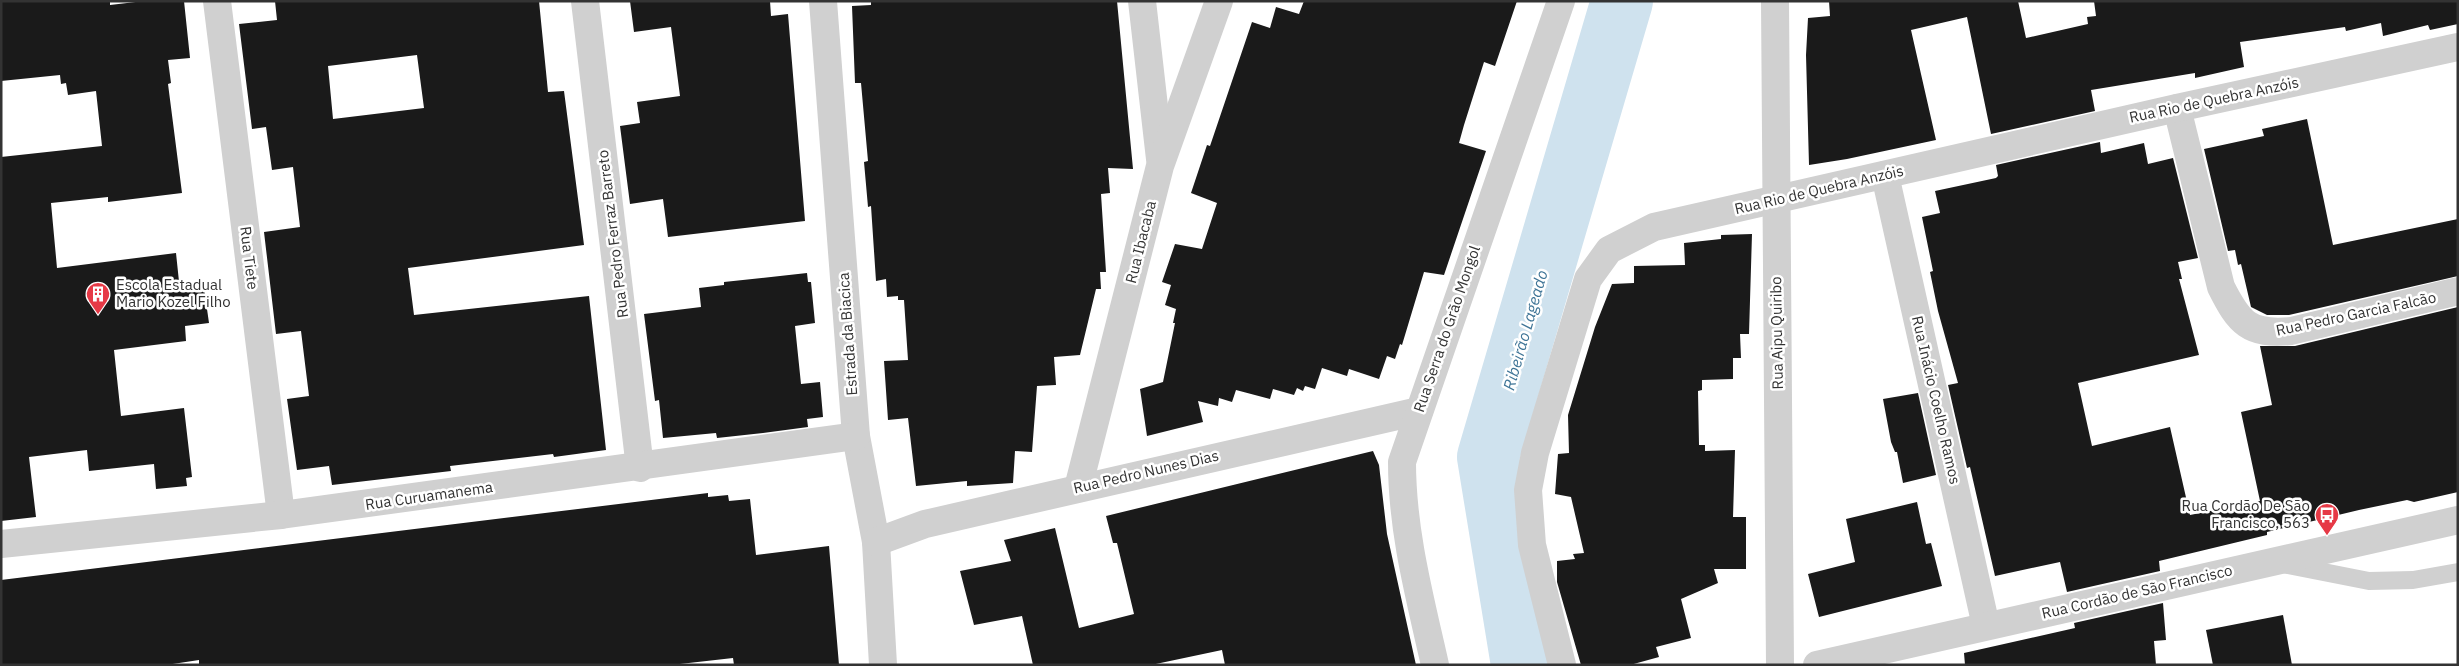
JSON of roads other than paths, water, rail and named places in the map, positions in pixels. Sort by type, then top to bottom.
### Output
[{"type":"street","name":"Rua Tiete","points":[[217,1],[281,515]]},
{"type":"street","name":"Rua Pedro Ferraz Barreto","points":[[585,1],[640,468]]},
{"type":"street","name":"Estrada da Biacica","points":[[823,1],[856,436],[876,542],[883,665]]},
{"type":"street","points":[[1142,1],[1160,166]]},
{"type":"street","name":"Rua Ibacaba","points":[[1078,488],[1160,166],[1219,1]]},
{"type":"street","name":"Rua Serra do Grão Mongol","points":[[1435,665],[1408,544],[1402,499],[1402,462],[1561,1]]},
{"type":"street","name":"Rua Aipu Quiribo","points":[[1775,1],[1780,665]]},
{"type":"street","name":"Rua Rio de Quebra Anzóis","points":[[1562,665],[1532,545],[1528,490],[1535,453],[1588,279],[1609,250],[1654,227],[2177,108],[2458,47]]},
{"type":"street","name":"Rua Pedro Garcia Falcão","points":[[2177,108],[2220,287],[2228,302],[2250,328],[2271,333],[2291,331],[2458,291]]},
{"type":"street","name":"Rua Inácio Coelho Ramos","points":[[1885,175],[1986,626]]},
{"type":"street","name":"Rua Pedro Nunes Dias","points":[[876,542],[925,524],[1419,411]]},
{"type":"street","name":"Rua Curuamanema","points":[[1,544],[281,515],[640,468],[856,436]]},
{"type":"street","name":"Rua Cordão de São Francisco","points":[[1817,665],[2458,520]]},
{"type":"lane","points":[[2272,561],[2369,581],[2413,580],[2458,572]]},
{"type":"waterway","name":"Ribeirão Lageado","points":[[1522,665],[1488,457],[1622,1]]},
{"type":"place","name":"Escola Estadual Mario Kozel Filho","points":[[98,315]]},
{"type":"place","name":"Rua Cordão De São Francisco, 563","points":[[2327,536]]}]
